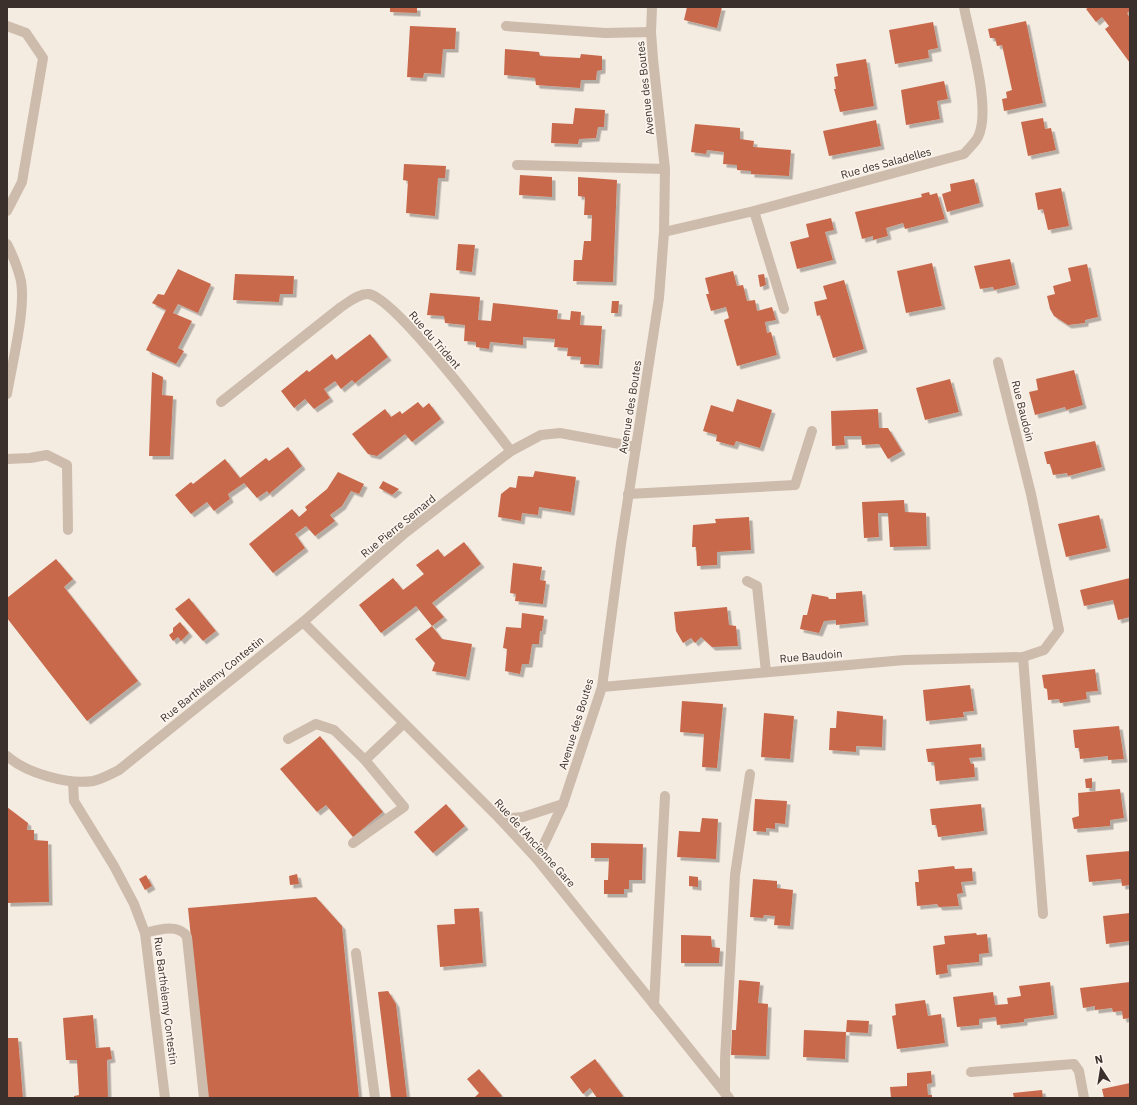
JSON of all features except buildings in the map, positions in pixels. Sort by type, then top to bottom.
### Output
[{"type":"street","name":"Avenue des Boutes","points":[[537,859],[563,804],[602,687],[628,494],[659,298],[664,232],[665,169],[651,32],[652,7]]},
{"type":"street","name":"Rue des Saladelles","points":[[664,232],[754,211],[964,154],[978,138],[983,118],[981,94],[964,7]]},
{"type":"street","points":[[7,26],[26,33],[43,58],[22,182],[7,211]]},
{"type":"street","points":[[506,26],[606,33],[651,32]]},
{"type":"street","points":[[517,165],[665,169]]},
{"type":"street","points":[[754,211],[784,309]]},
{"type":"street","points":[[7,244],[16,261],[21,282],[21,305],[7,394]]},
{"type":"street","name":"Rue du Trident","points":[[221,402],[342,307],[359,296],[368,294],[385,304],[413,330],[511,451]]},
{"type":"street","name":"Rue Baudoin","points":[[602,687],[904,660],[1023,657],[1044,650],[1059,630],[1031,494],[998,362]]},
{"type":"street","points":[[628,494],[795,485],[812,431]]},
{"type":"street","points":[[511,451],[541,435],[560,433],[636,447]]},
{"type":"street","name":"Rue Pierre Semard","points":[[302,622],[405,534],[511,451]]},
{"type":"street","points":[[7,459],[30,458],[47,455],[67,465],[68,530]]},
{"type":"street","points":[[747,582],[757,586],[766,672]]},
{"type":"street","name":"Rue de l'Ancienne Gare","points":[[302,622],[500,819],[537,859],[727,1096]]},
{"type":"street","name":"Rue Barthélemy Contestin","points":[[7,756],[21,766],[35,772],[72,782],[94,781],[119,770],[302,622]]},
{"type":"street","points":[[1023,657],[1042,914]]},
{"type":"street","points":[[288,739],[316,724],[334,730],[365,760],[404,807],[353,843]]},
{"type":"street","points":[[365,760],[403,724]]},
{"type":"street","points":[[727,1096],[725,1060],[735,875],[750,774]]},
{"type":"street","name":"Rue Barthélemy Contestin","points":[[72,782],[74,801],[114,866],[134,904],[145,934],[165,1098]]},
{"type":"street","points":[[654,1005],[665,796]]},
{"type":"street","points":[[500,819],[529,815],[563,804]]},
{"type":"street","points":[[145,934],[162,929],[179,930],[184,932],[187,936],[204,1098]]},
{"type":"street","points":[[356,953],[375,1098]]},
{"type":"street","points":[[971,1072],[1074,1064],[1079,1071],[1084,1098]]}]
